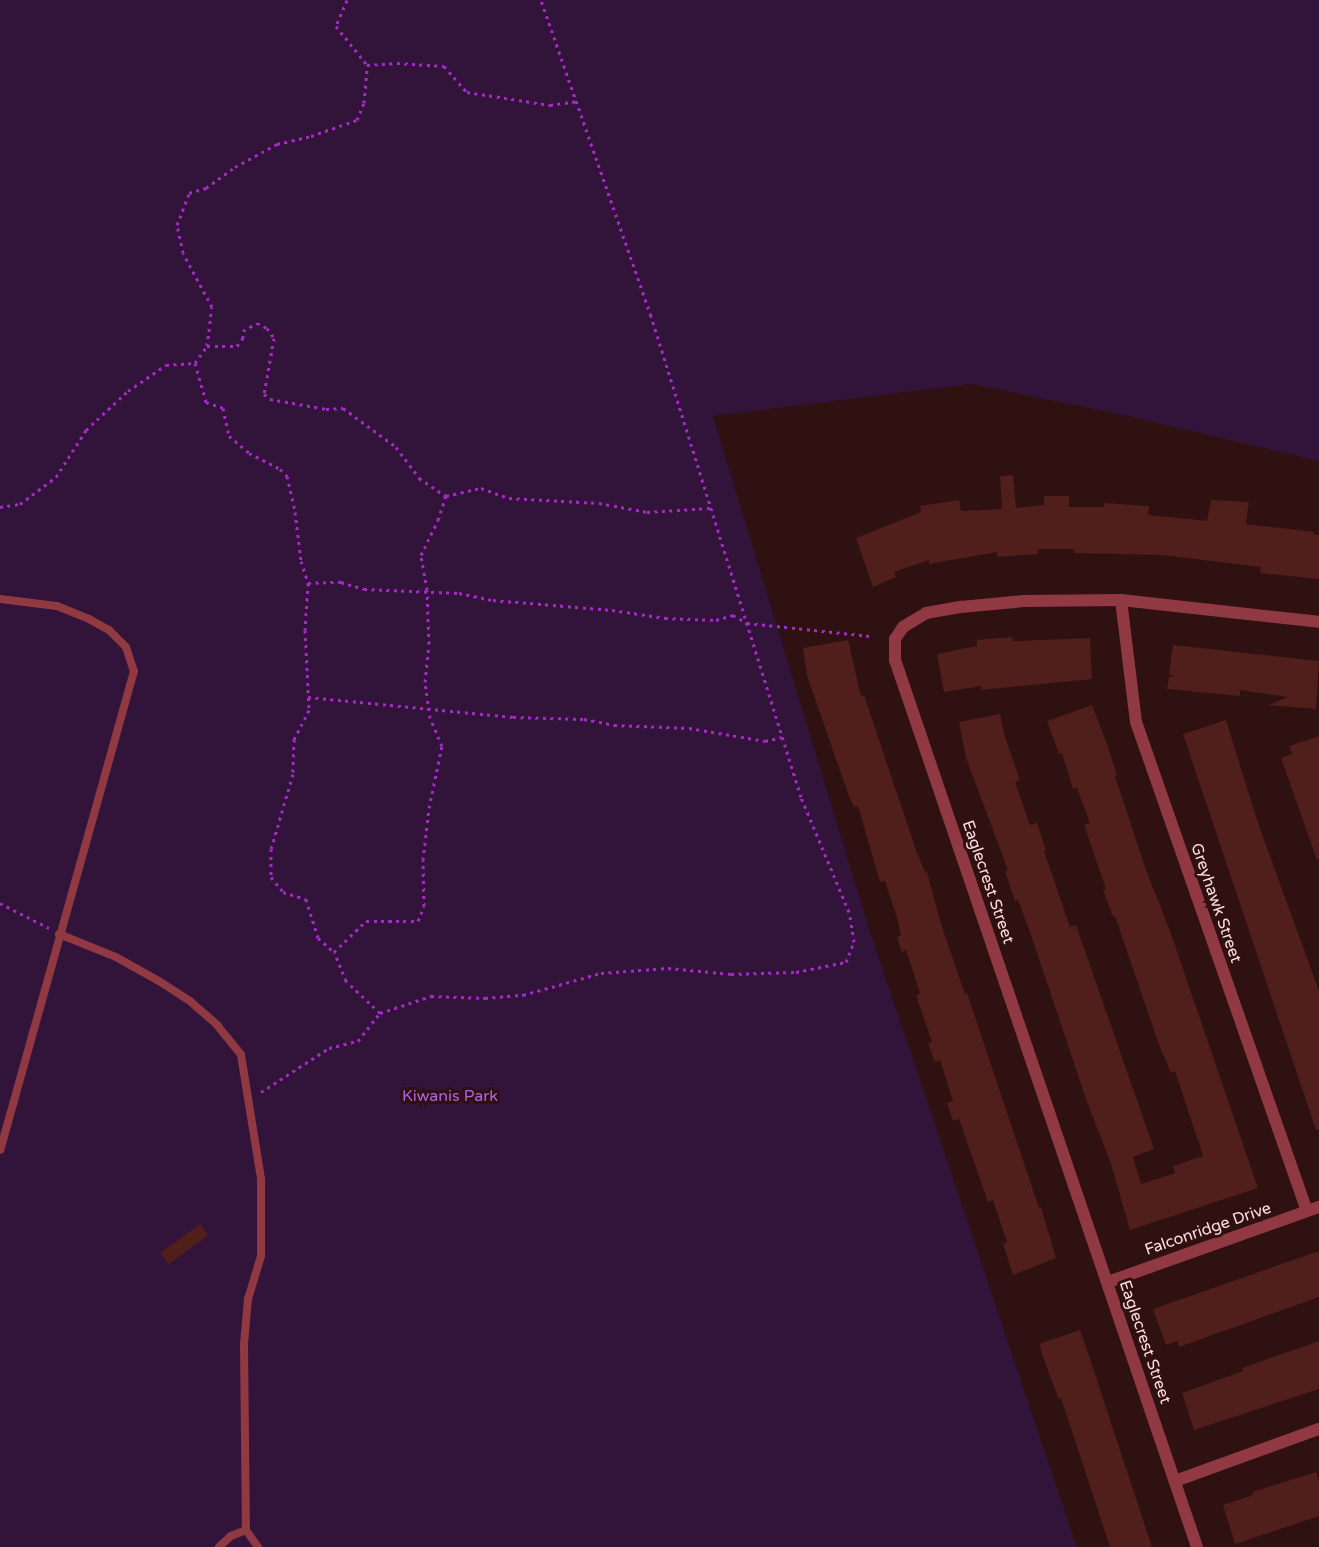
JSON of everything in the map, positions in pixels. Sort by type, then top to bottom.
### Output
[{"type":"street","name":"Eaglecrest Street","points":[[1197,1547],[895,660],[895,639],[903,627],[926,613],[1024,601],[1121,600],[1319,622]]},
{"type":"street","name":"Greyhawk Street","points":[[1121,600],[1136,722],[1313,1209]]},
{"type":"street","name":"Falconridge Drive","points":[[1108,1282],[1313,1209]]},
{"type":"street","points":[[1175,1481],[1319,1429]]},
{"type":"lane","points":[[0,599],[57,606],[89,619],[109,630],[126,647],[134,671],[0,1150]]},
{"type":"lane","points":[[59,934],[116,957],[159,981],[208,1017],[230,1038],[241,1055],[261,1179],[261,1256],[244,1321],[246,1530],[258,1547]]},
{"type":"lane","points":[[219,1547],[231,1536],[246,1530]]},
{"type":"path","points":[[195,363],[207,346],[212,307],[183,253],[177,225],[189,193],[206,188],[235,167],[277,144],[311,136],[357,120],[364,103],[367,65],[336,26],[347,0]]},
{"type":"path","points":[[248,1099],[329,1048],[358,1041],[380,1012],[430,996],[485,998],[523,995],[602,973],[668,968],[731,974],[796,972],[846,962],[854,942],[849,912],[801,797],[651,316],[541,0]]},
{"type":"path","points":[[367,65],[397,63],[444,66],[467,92],[550,105],[577,101]]},
{"type":"path","points":[[207,346],[237,346],[243,338],[243,331],[257,323],[267,328],[274,338],[264,394],[270,399],[326,409],[343,408],[396,447],[419,478],[446,496],[482,488],[509,498],[599,503],[647,512],[710,508]]},
{"type":"path","points":[[0,507],[20,504],[56,477],[86,430],[128,391],[166,365],[195,363]]},
{"type":"path","points":[[195,363],[206,402],[223,408],[229,436],[249,453],[280,469],[287,476],[296,512],[301,561],[308,583],[305,630],[309,710],[294,739],[292,774],[271,849],[271,877],[283,892],[306,899],[318,938],[334,952],[345,981],[380,1012]]},
{"type":"path","points":[[334,952],[366,921],[418,921],[424,906],[423,860],[429,808],[442,746],[430,718],[425,682],[429,644],[427,590],[421,555],[438,520],[446,496]]},
{"type":"path","points":[[308,583],[341,582],[364,589],[459,593],[493,600],[612,609],[665,618],[716,620],[733,615],[747,623],[870,636]]},
{"type":"path","points":[[308,697],[428,706],[513,717],[584,719],[614,725],[689,728],[765,741],[782,736]]},
{"type":"path","points":[[0,903],[59,934]]},
{"type":"green space","name":"Kiwanis Park","points":[[0,0],[1319,0],[1319,461],[1119,414],[972,384],[713,416],[867,922],[1077,1547],[0,1547]]},
{"type":"building","points":[[1013,475],[1016,508],[1044,505],[1044,496],[1069,496],[1069,507],[1104,507],[1104,503],[1149,506],[1148,515],[1207,521],[1211,500],[1249,502],[1246,524],[1314,532],[1313,534],[1319,535],[1319,579],[1260,573],[1261,567],[1161,555],[1074,553],[1074,549],[1038,549],[1038,554],[997,557],[997,552],[929,564],[929,560],[894,572],[896,577],[873,587],[856,538],[921,512],[920,506],[959,500],[961,511],[1002,509],[1000,476]]},
{"type":"building","points":[[1012,637],[1013,641],[1090,638],[1092,679],[981,690],[981,686],[944,692],[937,654],[977,646],[977,640]]},
{"type":"building","points":[[848,640],[861,696],[864,695],[917,853],[927,872],[941,924],[965,994],[967,993],[1039,1208],[1041,1207],[1056,1258],[1013,1275],[1003,1244],[1007,1242],[993,1200],[988,1202],[959,1119],[953,1121],[947,1103],[953,1101],[940,1060],[935,1062],[928,1043],[932,1042],[916,995],[920,993],[906,950],[902,952],[897,937],[901,936],[898,921],[885,881],[880,882],[858,806],[854,807],[849,796],[807,676],[803,648]]},
{"type":"building","points":[[1173,645],[1319,661],[1316,709],[1268,705],[1288,697],[1240,690],[1240,696],[1167,689],[1169,677],[1175,675],[1169,675]]},
{"type":"building","points":[[1092,705],[1107,744],[1117,775],[1115,776],[1146,870],[1170,931],[1258,1188],[1130,1230],[1111,1164],[1086,1099],[1031,935],[1018,900],[1015,901],[1005,871],[1008,870],[966,758],[959,722],[1000,714],[1005,737],[1020,780],[1015,782],[1030,825],[1037,823],[1070,927],[1076,925],[1154,1149],[1133,1157],[1141,1184],[1175,1173],[1173,1166],[1203,1156],[1175,1071],[1171,1073],[1158,1042],[1115,916],[1113,917],[1103,890],[1106,889],[1084,825],[1090,823],[1077,788],[1073,789],[1062,753],[1059,754],[1047,721]]},
{"type":"building","points":[[1226,720],[1259,826],[1319,991],[1319,1129],[1316,1130],[1183,734]]},
{"type":"building","points":[[1319,736],[1319,859],[1317,860],[1281,758],[1292,754],[1289,746]]},
{"type":"building","points":[[200,1224],[208,1235],[169,1264],[160,1253]]},
{"type":"building","points":[[1319,1251],[1319,1297],[1179,1347],[1177,1341],[1166,1345],[1153,1309]]},
{"type":"building","points":[[1080,1330],[1152,1547],[1110,1547],[1061,1398],[1059,1399],[1039,1344]]},
{"type":"building","points":[[1319,1341],[1319,1389],[1194,1430],[1182,1393],[1243,1371],[1242,1368]]},
{"type":"building","points":[[1316,1472],[1319,1481],[1319,1516],[1235,1544],[1223,1505],[1253,1495],[1252,1492]]}]
